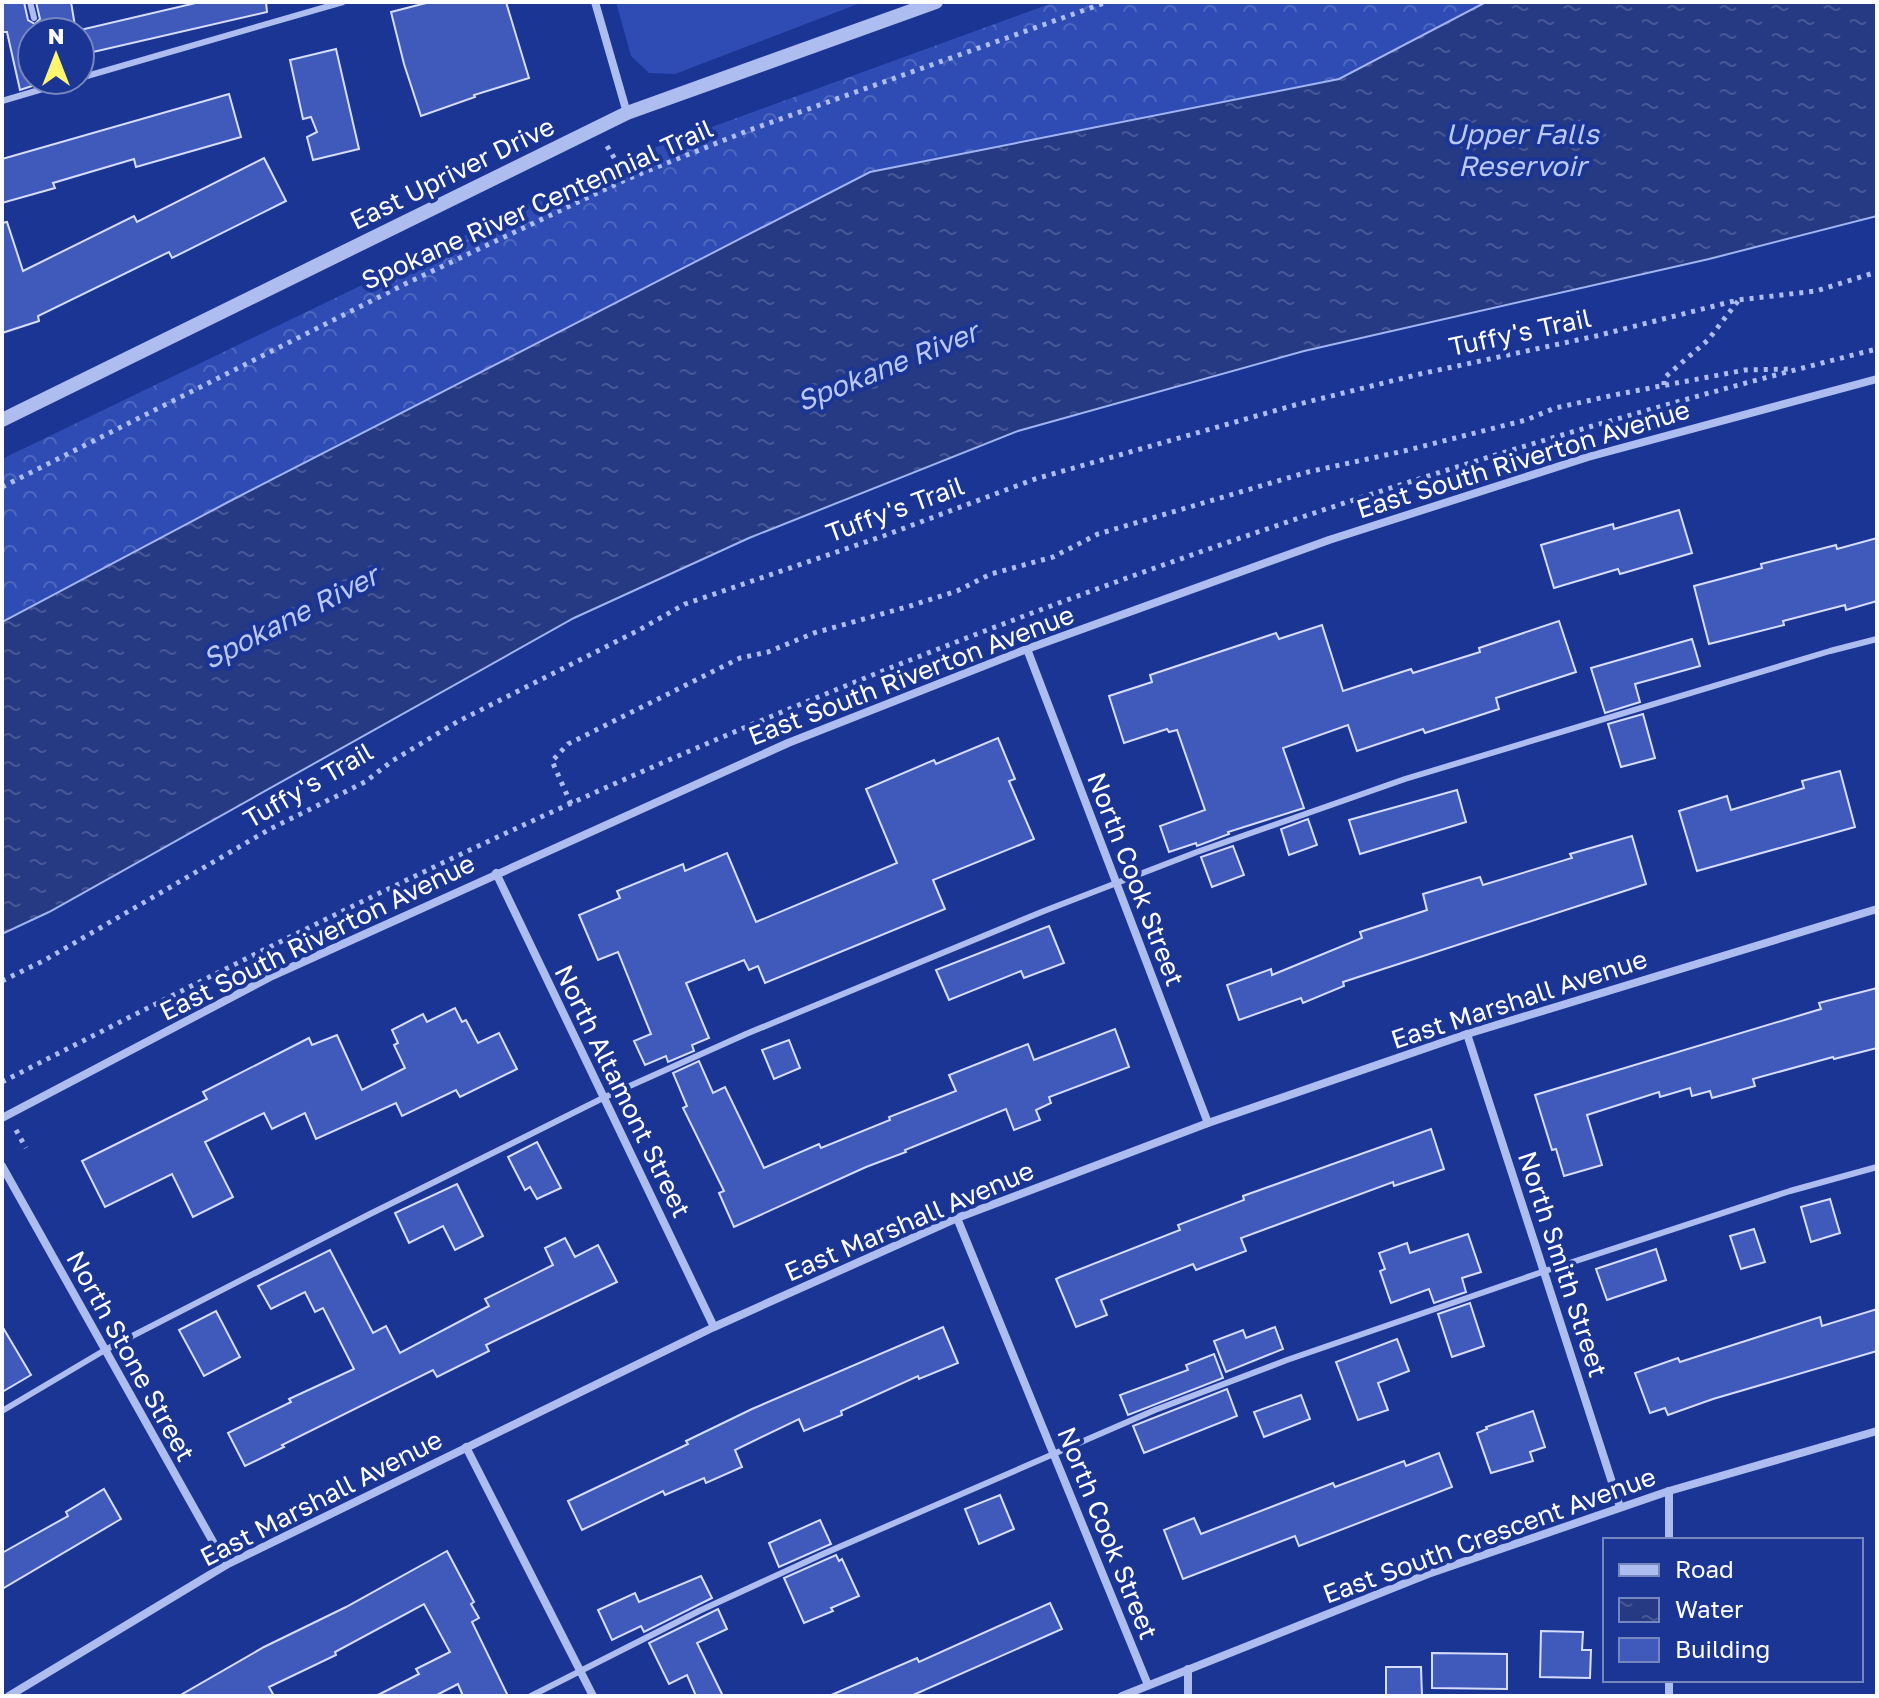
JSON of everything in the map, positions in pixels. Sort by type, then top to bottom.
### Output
[{"type":"street","points":[[595,2],[627,113]]},
{"type":"street","name":"East Upriver Drive","points":[[2,420],[627,113],[936,2]]},
{"type":"street","name":"East South Riverton Avenue","points":[[2,1118],[272,976],[788,743],[1027,649],[1329,540],[1602,453],[1877,379]]},
{"type":"street","name":"North Cook Street","points":[[1027,649],[1208,1123]]},
{"type":"street","name":"North Altamont Street","points":[[496,873],[714,1327]]},
{"type":"street","name":"East Marshall Avenue","points":[[9,1696],[226,1565],[714,1327],[957,1218],[1208,1123],[1467,1034],[1877,909]]},
{"type":"street","name":"North Smith Street","points":[[1467,1034],[1620,1507]]},
{"type":"street","name":"North Stone Street","points":[[2,1166],[226,1565]]},
{"type":"street","name":"North Cook Street","points":[[957,1218],[1148,1685]]},
{"type":"street","name":"East South Crescent Avenue","points":[[1122,1696],[1428,1574],[1669,1491],[1877,1431]]},
{"type":"street","points":[[466,1447],[593,1696]]},
{"type":"street","points":[[1669,1491],[1669,1538]]},
{"type":"street","points":[[1188,1669],[1188,1696]]},
{"type":"lane","points":[[96,73],[343,2]]},
{"type":"lane","points":[[2,1411],[105,1350],[605,1097],[746,1034],[1115,883],[1405,779],[1877,639]]},
{"type":"lane","points":[[531,1696],[699,1611],[823,1554],[1155,1410],[1545,1271],[1790,1191],[1877,1167]]},
{"type":"path","name":"Spokane River Centennial Trail","points":[[2,487],[407,283],[627,179],[747,131],[1107,2]]},
{"type":"path","points":[[597,128],[627,179]]},
{"type":"path","name":"Tuffy's Trail","points":[[2,981],[58,953],[270,829],[365,782],[392,761],[457,722],[685,604],[886,535],[1035,479],[1308,401],[1596,336],[1738,300],[1816,291],[1877,272]]},
{"type":"path","points":[[1664,385],[1664,378],[1708,340],[1738,300]]},
{"type":"path","points":[[571,804],[552,761],[568,744],[740,658],[768,652],[814,633],[934,599],[991,574],[1053,557],[1098,534],[1308,472],[1526,420],[1555,408],[1664,385],[1745,370],[1800,369]]},
{"type":"green space","points":[[616,2],[863,2],[675,74],[649,73],[631,56]]},
{"type":"green space","points":[[1055,2],[1486,2],[1339,79],[870,172],[232,500],[2,622],[2,459],[621,160]]},
{"type":"water","name":"Upper Falls Reservoir","points":[[1486,2],[1877,2],[1877,216],[1709,259],[1304,351],[1018,431],[749,538],[574,618],[49,912],[2,934],[2,622],[232,500],[870,172],[1339,79]]},
{"type":"building","points":[[2,2],[24,2],[27,16],[16,16],[16,72],[7,32],[2,32]]},
{"type":"building","points":[[36,2],[71,2],[73,16],[39,16]]},
{"type":"building","points":[[200,2],[266,2],[267,12],[96,51],[96,26]]},
{"type":"building","points":[[430,2],[506,2],[529,78],[421,116],[391,12]]},
{"type":"building","points":[[336,49],[359,149],[313,160],[307,137],[317,132],[311,117],[303,119],[290,60]]},
{"type":"building","points":[[229,94],[241,137],[136,167],[134,159],[53,183],[55,188],[2,203],[2,159]]},
{"type":"building","points":[[264,158],[286,201],[172,258],[169,252],[38,316],[39,321],[2,333],[2,223],[7,222],[23,271],[134,216],[137,222]]},
{"type":"building","points":[[1679,510],[1692,553],[1620,574],[1618,569],[1554,588],[1541,545],[1613,524],[1614,529]]},
{"type":"building","points":[[1877,538],[1877,601],[1846,610],[1845,605],[1783,621],[1784,625],[1709,644],[1694,586],[1762,568],[1761,564]]},
{"type":"building","points":[[1559,621],[1576,672],[1496,698],[1499,709],[1357,751],[1348,725],[1283,748],[1304,808],[1228,832],[1197,846],[1196,843],[1169,852],[1160,826],[1205,810],[1177,730],[1169,732],[1167,729],[1124,743],[1109,696],[1152,682],[1150,675],[1276,633],[1279,639],[1322,625],[1343,691],[1411,669],[1413,673],[1480,652],[1479,648]]},
{"type":"building","points":[[1692,639],[1700,666],[1635,684],[1640,702],[1605,713],[1591,668]]},
{"type":"building","points":[[1643,714],[1655,758],[1621,767],[1608,724]]},
{"type":"building","points":[[998,738],[1015,779],[1009,781],[1034,839],[933,880],[945,909],[765,983],[758,966],[749,970],[744,960],[686,983],[709,1038],[692,1045],[694,1051],[668,1062],[666,1056],[645,1065],[634,1041],[651,1034],[618,952],[598,960],[579,915],[620,898],[617,891],[683,864],[685,871],[727,853],[756,922],[897,863],[866,789],[934,760],[936,764]]},
{"type":"building","points":[[1840,771],[1855,827],[1697,871],[1679,811],[1727,796],[1731,810],[1804,788],[1802,781]]},
{"type":"building","points":[[1457,790],[1466,822],[1360,854],[1349,820]]},
{"type":"building","points":[[1308,819],[1317,845],[1289,855],[1281,829]]},
{"type":"building","points":[[1632,836],[1646,884],[1343,982],[1344,986],[1303,1003],[1301,998],[1239,1020],[1227,985],[1271,969],[1272,975],[1362,938],[1360,932],[1427,910],[1423,894],[1480,877],[1483,885]]},
{"type":"building","points":[[1233,846],[1244,875],[1212,887],[1201,857]]},
{"type":"building","points":[[1049,926],[1064,963],[1024,978],[1021,971],[949,1000],[936,970]]},
{"type":"building","points":[[1877,988],[1877,1048],[1753,1079],[1755,1086],[1712,1098],[1710,1091],[1692,1096],[1690,1088],[1660,1097],[1659,1092],[1587,1115],[1602,1165],[1564,1176],[1556,1149],[1552,1150],[1535,1095],[1821,1009],[1819,1003]]},
{"type":"building","points":[[455,1008],[462,1022],[466,1020],[478,1043],[499,1033],[517,1069],[460,1097],[456,1090],[402,1116],[396,1103],[316,1139],[305,1113],[272,1129],[264,1113],[205,1142],[233,1197],[193,1217],[172,1174],[105,1207],[82,1161],[207,1099],[203,1092],[309,1038],[312,1045],[337,1035],[362,1090],[405,1068],[394,1045],[398,1043],[392,1030],[423,1014],[427,1022]]},
{"type":"building","points":[[1115,1029],[1129,1067],[1049,1097],[1051,1103],[1036,1110],[1040,1120],[1014,1130],[1006,1109],[905,1150],[734,1227],[719,1193],[724,1191],[683,1108],[687,1106],[673,1073],[699,1061],[713,1093],[725,1087],[764,1168],[819,1144],[821,1148],[956,1091],[949,1075],[1028,1044],[1034,1060]]},
{"type":"building","points":[[789,1040],[800,1068],[774,1079],[762,1050]]},
{"type":"building","points":[[1431,1129],[1444,1169],[1394,1186],[1393,1182],[1241,1238],[1246,1251],[1196,1270],[1193,1264],[1101,1300],[1107,1315],[1076,1327],[1056,1279],[1180,1230],[1178,1225],[1244,1200],[1243,1196]]},
{"type":"building","points":[[537,1142],[561,1188],[537,1199],[530,1187],[525,1190],[508,1157]]},
{"type":"building","points":[[457,1184],[483,1236],[455,1250],[443,1226],[409,1243],[395,1213]]},
{"type":"building","points":[[1830,1199],[1840,1233],[1811,1242],[1801,1207]]},
{"type":"building","points":[[1754,1229],[1765,1262],[1741,1269],[1730,1236]]},
{"type":"building","points":[[1468,1234],[1481,1272],[1462,1278],[1466,1292],[1434,1303],[1429,1289],[1391,1303],[1380,1271],[1385,1269],[1379,1253],[1407,1243],[1410,1253]]},
{"type":"building","points":[[565,1238],[575,1257],[598,1245],[617,1282],[486,1345],[489,1351],[437,1377],[433,1370],[245,1466],[228,1433],[291,1402],[289,1399],[354,1369],[323,1308],[315,1312],[305,1292],[271,1309],[258,1286],[330,1250],[373,1333],[386,1326],[400,1353],[489,1306],[485,1299],[553,1265],[545,1248]]},
{"type":"building","points":[[1656,1249],[1666,1280],[1607,1300],[1596,1269]]},
{"type":"building","points":[[1470,1303],[1484,1346],[1452,1357],[1438,1314]]},
{"type":"building","points":[[1877,1309],[1877,1351],[1668,1415],[1665,1408],[1650,1413],[1635,1373],[1678,1358],[1680,1362],[1820,1317],[1822,1326]]},
{"type":"building","points":[[216,1311],[240,1357],[204,1376],[179,1330]]},
{"type":"building","points":[[2,1326],[31,1375],[2,1392]]},
{"type":"building","points":[[943,1327],[958,1363],[919,1379],[918,1376],[804,1431],[799,1419],[735,1450],[742,1467],[706,1483],[704,1478],[665,1495],[663,1491],[582,1530],[568,1501],[688,1444],[686,1441],[752,1409]]},
{"type":"building","points":[[1275,1327],[1283,1349],[1226,1372],[1214,1341],[1243,1330],[1246,1338]]},
{"type":"building","points":[[1397,1339],[1409,1371],[1378,1383],[1388,1410],[1358,1420],[1336,1362]]},
{"type":"building","points":[[1214,1354],[1223,1378],[1128,1415],[1120,1395],[1188,1370],[1186,1365]]},
{"type":"building","points":[[1227,1389],[1237,1416],[1144,1453],[1133,1426]]},
{"type":"building","points":[[1301,1395],[1310,1419],[1264,1437],[1254,1412]]},
{"type":"building","points":[[1533,1411],[1545,1447],[1530,1452],[1533,1461],[1491,1473],[1477,1433]]},
{"type":"building","points":[[1439,1453],[1452,1487],[1299,1546],[1295,1536],[1183,1579],[1164,1530],[1194,1518],[1201,1534],[1333,1483],[1335,1487],[1404,1461],[1406,1466]]},
{"type":"building","points":[[104,1489],[121,1519],[2,1589],[2,1553],[68,1516],[66,1512]]},
{"type":"building","points":[[1000,1495],[1014,1529],[979,1544],[965,1509]]},
{"type":"building","points":[[820,1520],[831,1544],[779,1567],[769,1543]]},
{"type":"building","points":[[447,1551],[474,1602],[471,1604],[479,1618],[472,1622],[508,1696],[463,1696],[458,1684],[435,1696],[376,1696],[419,1674],[416,1669],[450,1652],[424,1604],[335,1652],[336,1655],[269,1687],[274,1696],[179,1696],[264,1647],[346,1607]]},
{"type":"building","points":[[836,1555],[839,1561],[842,1559],[859,1596],[804,1623],[784,1578]]},
{"type":"building","points":[[701,1576],[712,1598],[644,1632],[641,1626],[612,1640],[598,1610],[635,1593],[639,1602]]},
{"type":"building","points":[[1050,1603],[1062,1629],[911,1696],[829,1696],[917,1658],[919,1662]]},
{"type":"building","points":[[718,1609],[727,1629],[697,1643],[723,1696],[696,1696],[687,1675],[669,1684],[649,1643]]},
{"type":"building","points":[[1541,1631],[1583,1632],[1582,1650],[1591,1650],[1590,1678],[1540,1677]]},
{"type":"building","points":[[1432,1653],[1507,1654],[1507,1689],[1432,1688]]},
{"type":"building","points":[[1386,1667],[1421,1667],[1422,1696],[1386,1696]]},
{"type":"water label","name":"Spokane River","points":[[887,366]]},
{"type":"water label","name":"Spokane River","points":[[290,617]]}]
